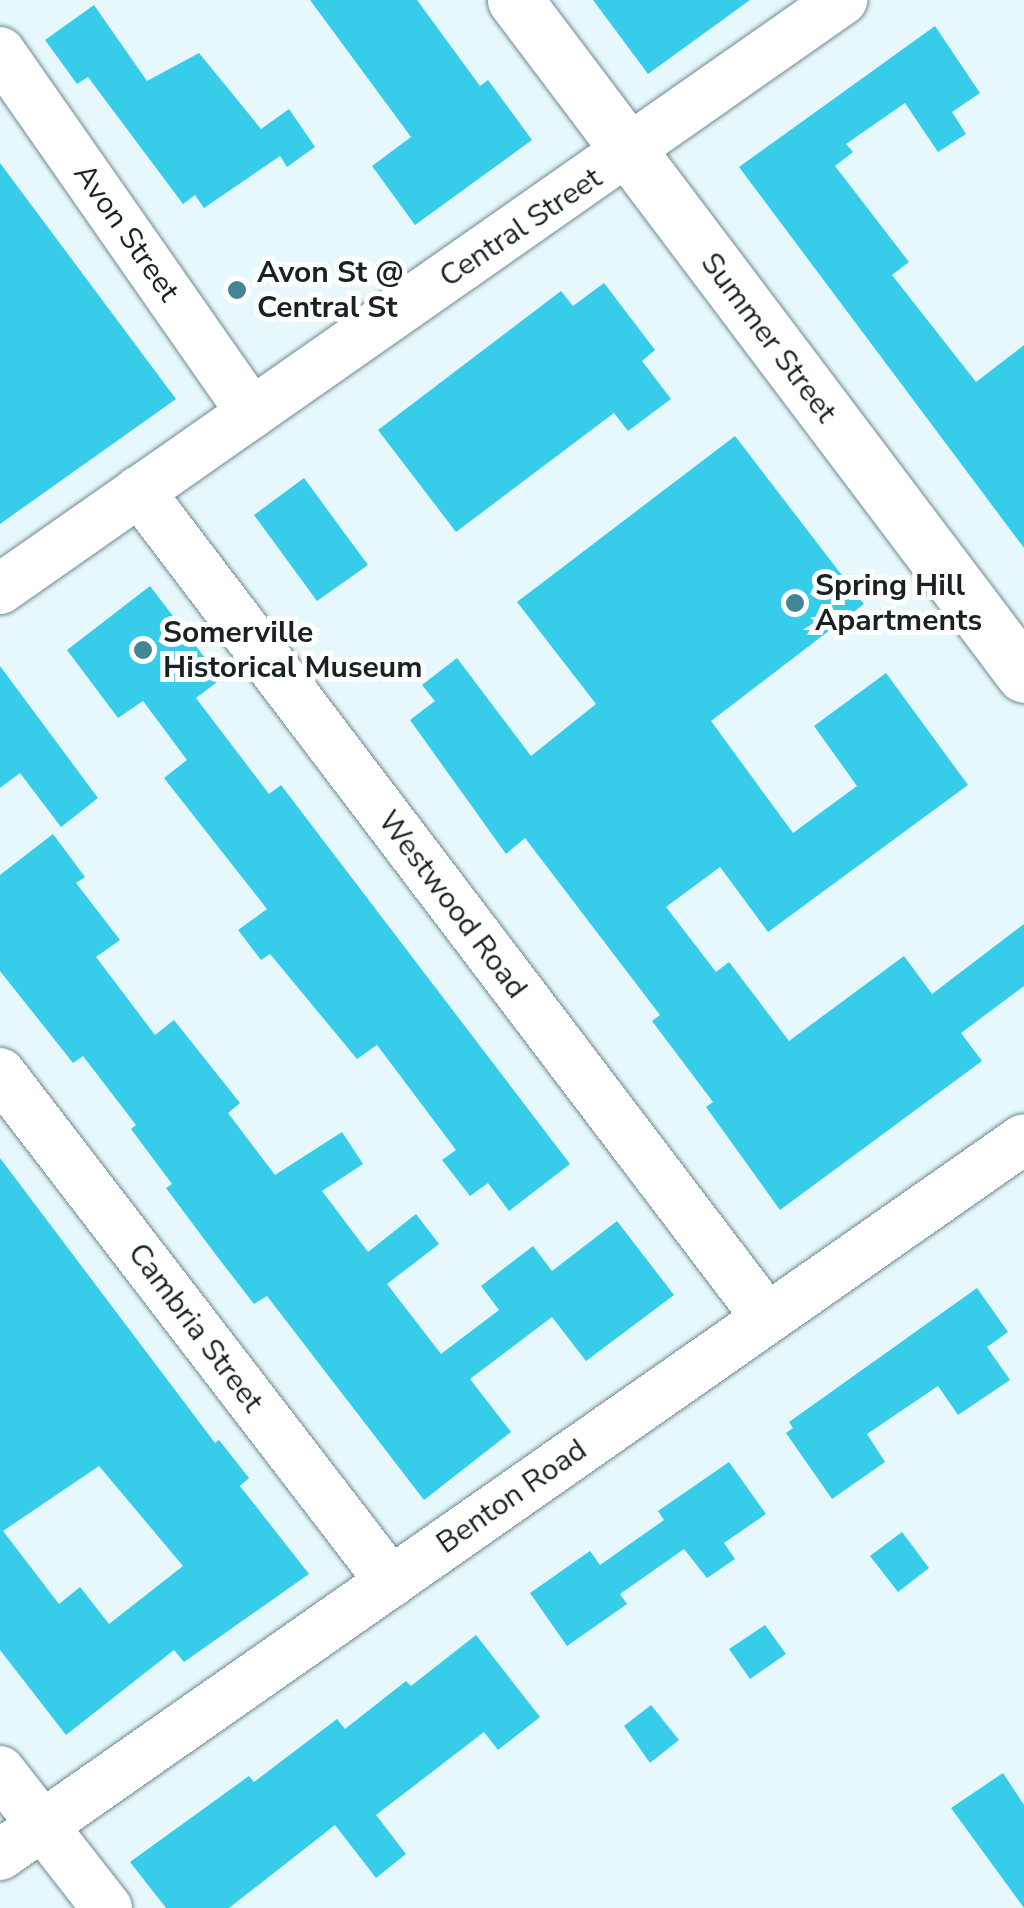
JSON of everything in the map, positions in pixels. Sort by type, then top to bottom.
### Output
[{"type":"main road","name":"Summer Street","points":[[514,0],[1024,675]]},
{"type":"street","name":"Central Street","points":[[0,589],[628,154],[842,0]]},
{"type":"street","name":"Avon Street","points":[[0,52],[252,412]]},
{"type":"street","name":"Westwood Road","points":[[140,492],[767,1318]]},
{"type":"street","name":"Cambria Street","points":[[0,1073],[391,1582]]},
{"type":"street","name":"Benton Road","points":[[0,1855],[1024,1139]]},
{"type":"street","points":[[0,1770],[107,1908]]},
{"type":"building","points":[[310,0],[417,0],[480,86],[488,80],[532,140],[415,225],[372,166],[411,137]]},
{"type":"building","points":[[593,0],[750,0],[648,74]]},
{"type":"building","points":[[94,5],[147,81],[199,53],[261,129],[289,109],[315,147],[287,167],[280,156],[204,208],[195,195],[183,204],[88,77],[77,84],[45,40]]},
{"type":"building","points":[[935,26],[980,93],[952,112],[966,134],[938,152],[905,103],[846,144],[853,152],[835,166],[909,262],[892,275],[976,382],[1024,345],[1024,548],[739,167]]},
{"type":"building","points":[[0,163],[176,399],[0,524]]},
{"type":"building","points":[[604,283],[655,350],[642,361],[671,399],[628,431],[614,413],[456,532],[378,430],[561,291],[573,306]]},
{"type":"building","points":[[735,436],[864,604],[711,721],[793,833],[857,786],[814,726],[886,673],[968,785],[768,932],[720,867],[666,907],[716,972],[729,962],[789,1041],[904,956],[932,994],[1024,924],[1024,986],[961,1033],[982,1061],[780,1210],[706,1107],[713,1102],[652,1021],[660,1015],[525,838],[506,854],[410,720],[435,701],[422,685],[457,658],[531,756],[596,704],[517,602]]},
{"type":"building","points":[[304,478],[368,565],[317,601],[254,515]]},
{"type":"building","points":[[150,586],[221,679],[196,698],[269,794],[281,785],[570,1164],[509,1211],[488,1183],[470,1196],[442,1160],[456,1150],[377,1045],[357,1059],[270,954],[261,960],[238,930],[267,909],[164,778],[187,760],[143,701],[118,718],[67,650]]},
{"type":"building","points":[[0,666],[98,798],[61,827],[20,773],[0,788]]},
{"type":"building","points":[[53,834],[85,877],[76,883],[120,940],[96,957],[155,1035],[174,1020],[240,1103],[228,1113],[275,1175],[342,1132],[363,1164],[322,1191],[368,1252],[416,1214],[439,1244],[387,1284],[441,1354],[499,1310],[481,1286],[533,1246],[552,1271],[617,1221],[674,1295],[586,1361],[552,1317],[470,1379],[511,1432],[424,1500],[267,1296],[254,1304],[216,1255],[166,1188],[172,1184],[131,1129],[136,1125],[83,1056],[73,1063],[0,971],[0,875]]},
{"type":"building","points":[[0,1158],[215,1443],[219,1440],[249,1478],[240,1486],[309,1574],[184,1662],[174,1650],[66,1735],[0,1650]],"holes":[[[99,1466],[183,1566],[109,1624],[80,1587],[59,1604],[3,1531]]]},
{"type":"building","points":[[977,1288],[1008,1332],[987,1347],[1010,1380],[958,1415],[938,1386],[867,1434],[885,1462],[832,1499],[786,1433],[793,1428],[789,1422]]},
{"type":"building","points":[[729,1462],[766,1514],[724,1543],[735,1559],[707,1578],[684,1549],[620,1594],[627,1604],[567,1646],[530,1593],[590,1551],[600,1565],[664,1520],[658,1511]]},
{"type":"building","points":[[902,1532],[929,1568],[898,1592],[870,1556]]},
{"type":"building","points":[[765,1625],[786,1654],[750,1679],[729,1649]]},
{"type":"building","points":[[476,1635],[540,1717],[498,1750],[484,1732],[376,1815],[406,1854],[376,1878],[335,1825],[229,1908],[166,1908],[130,1862],[249,1776],[254,1782],[337,1719],[345,1729],[406,1681],[411,1686]]},
{"type":"building","points":[[651,1705],[679,1740],[650,1763],[624,1726]]},
{"type":"building","points":[[1003,1773],[1024,1805],[1024,1908],[951,1808]]},
{"type":"place","name":"Avon St @ Central St","points":[[237,290]]},
{"type":"place","name":"Spring Hill Apartments","points":[[795,603]]},
{"type":"place","name":"Somerville Historical Museum","points":[[143,650]]}]
